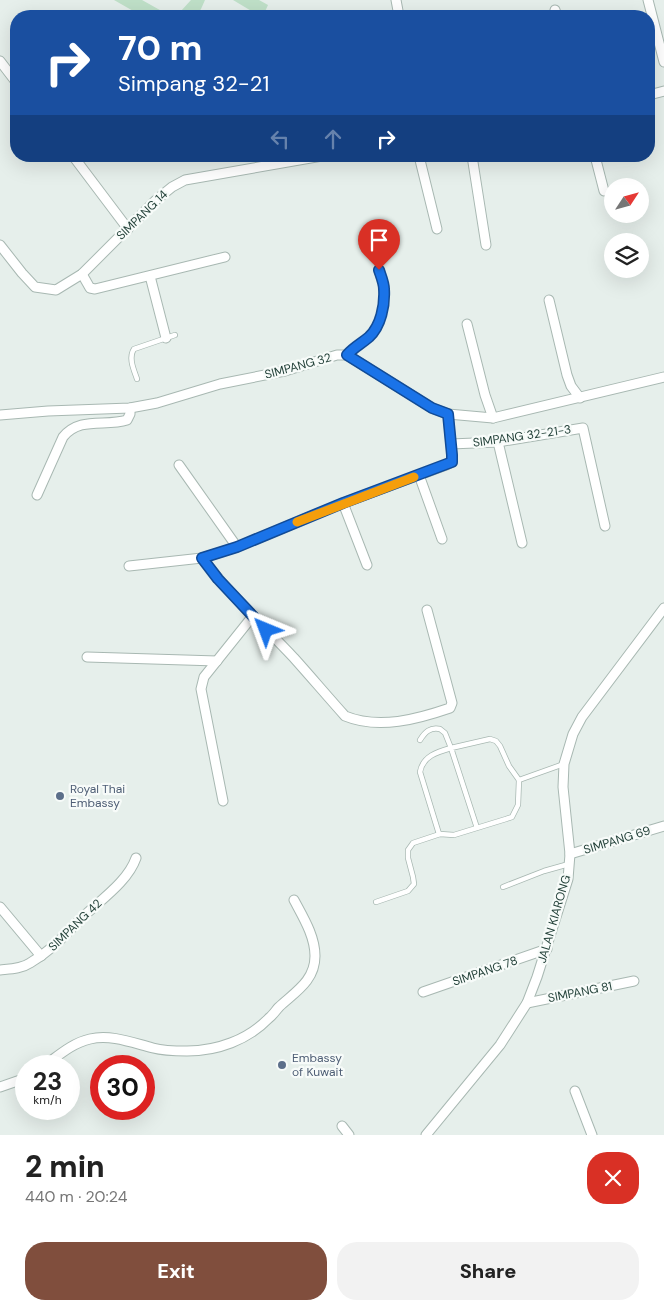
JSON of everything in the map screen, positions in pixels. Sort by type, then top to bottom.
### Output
[{"type":"street","points":[[659,21],[664,62]]},
{"type":"street","points":[[0,61],[10,74]]},
{"type":"street","points":[[78,162],[128,228]]},
{"type":"street","name":"SIMPANG 14","points":[[0,245],[22,274],[35,287],[56,290],[82,274],[156,200],[172,187],[185,180],[288,162]]},
{"type":"street","points":[[420,162],[437,229]]},
{"type":"street","points":[[473,162],[486,245]]},
{"type":"street","points":[[597,162],[604,191]]},
{"type":"street","points":[[82,274],[90,288],[96,289],[225,257]]},
{"type":"street","points":[[150,276],[170,337]]},
{"type":"street","points":[[549,300],[567,375],[571,386],[580,398]]},
{"type":"street","points":[[467,324],[485,395],[493,418]]},
{"type":"street","name":"SIMPANG 32","points":[[0,415],[130,408],[157,404],[220,384],[285,371],[337,355],[347,355],[432,408],[448,414],[493,418],[664,377]]},
{"type":"street","points":[[37,495],[63,437],[68,431],[79,425],[127,420],[130,408]]},
{"type":"street","points":[[129,566],[202,558],[237,547],[343,503],[452,462],[448,414]]},
{"type":"street","name":"SIMPANG 32-21-3","points":[[451,444],[498,442],[583,428],[605,526]]},
{"type":"street","points":[[498,442],[522,543]]},
{"type":"street","points":[[179,466],[237,547]]},
{"type":"street","points":[[419,475],[442,538]]},
{"type":"street","points":[[343,503],[367,565]]},
{"type":"street","points":[[202,558],[252,617],[294,658],[345,716],[355,720],[398,722],[450,708],[452,703],[427,610]]},
{"type":"street","name":"JALAN KIARONG","points":[[426,1135],[500,1045],[527,1003],[547,949],[568,879],[569,859],[563,787],[564,764],[573,734],[582,717],[664,608]]},
{"type":"street","points":[[223,800],[201,690],[204,677],[252,617]]},
{"type":"street","points":[[87,657],[216,661]]},
{"type":"street","name":"SIMPANG 69","points":[[569,859],[664,826]]},
{"type":"street","name":"SIMPANG 42","points":[[0,970],[15,969],[28,965],[60,942],[119,883],[134,865],[136,858]]},
{"type":"street","points":[[59,1055],[90,1039],[106,1038],[122,1040],[155,1049],[187,1051],[220,1047],[256,1030],[307,982],[313,969],[315,956],[313,942],[307,925],[294,900]]},
{"type":"street","points":[[0,907],[41,956]]},
{"type":"street","name":"SIMPANG 78","points":[[423,992],[547,949]]},
{"type":"street","name":"SIMPANG 81","points":[[527,1003],[634,981]]},
{"type":"street","points":[[0,1087],[15,1082]]},
{"type":"street","points":[[574,1091],[592,1135]]},
{"type":"street","points":[[342,1126],[349,1135]]},
{"type":"lane","points":[[347,355],[355,346],[375,331],[382,311],[384,288],[365,233]]},
{"type":"lane","points":[[137,379],[131,358],[134,349],[170,337]]},
{"type":"lane","points":[[420,740],[425,732],[430,729],[440,729],[445,733],[477,828]]},
{"type":"lane","points":[[376,902],[408,891],[414,884],[414,877],[408,858],[408,850],[413,843],[439,834],[454,835],[512,817],[518,805],[519,780],[496,741],[484,739],[451,748],[426,758],[420,772],[439,834]]},
{"type":"lane","points":[[519,780],[564,764]]},
{"type":"lane","points":[[502,887],[569,859]]},
{"type":"green space","points":[[114,0],[142,0],[160,10],[132,10]]},
{"type":"green space","points":[[191,0],[205,0],[201,9],[182,10]]},
{"type":"green space","points":[[233,0],[259,0],[268,5],[266,10],[250,10]]},
{"type":"slow traffic","points":[[297,522],[414,477]]},
{"type":"place","name":"Royal Thai Embassy","points":[[60,796]]},
{"type":"place","name":"Embassy of Kuwait","points":[[282,1065]]},
{"type":"route","points":[[266,630],[218,579],[202,558],[237,547],[343,503],[452,462],[448,414],[432,408],[358,360],[347,355],[355,346],[375,331],[382,311],[384,288],[379,270]]}]
